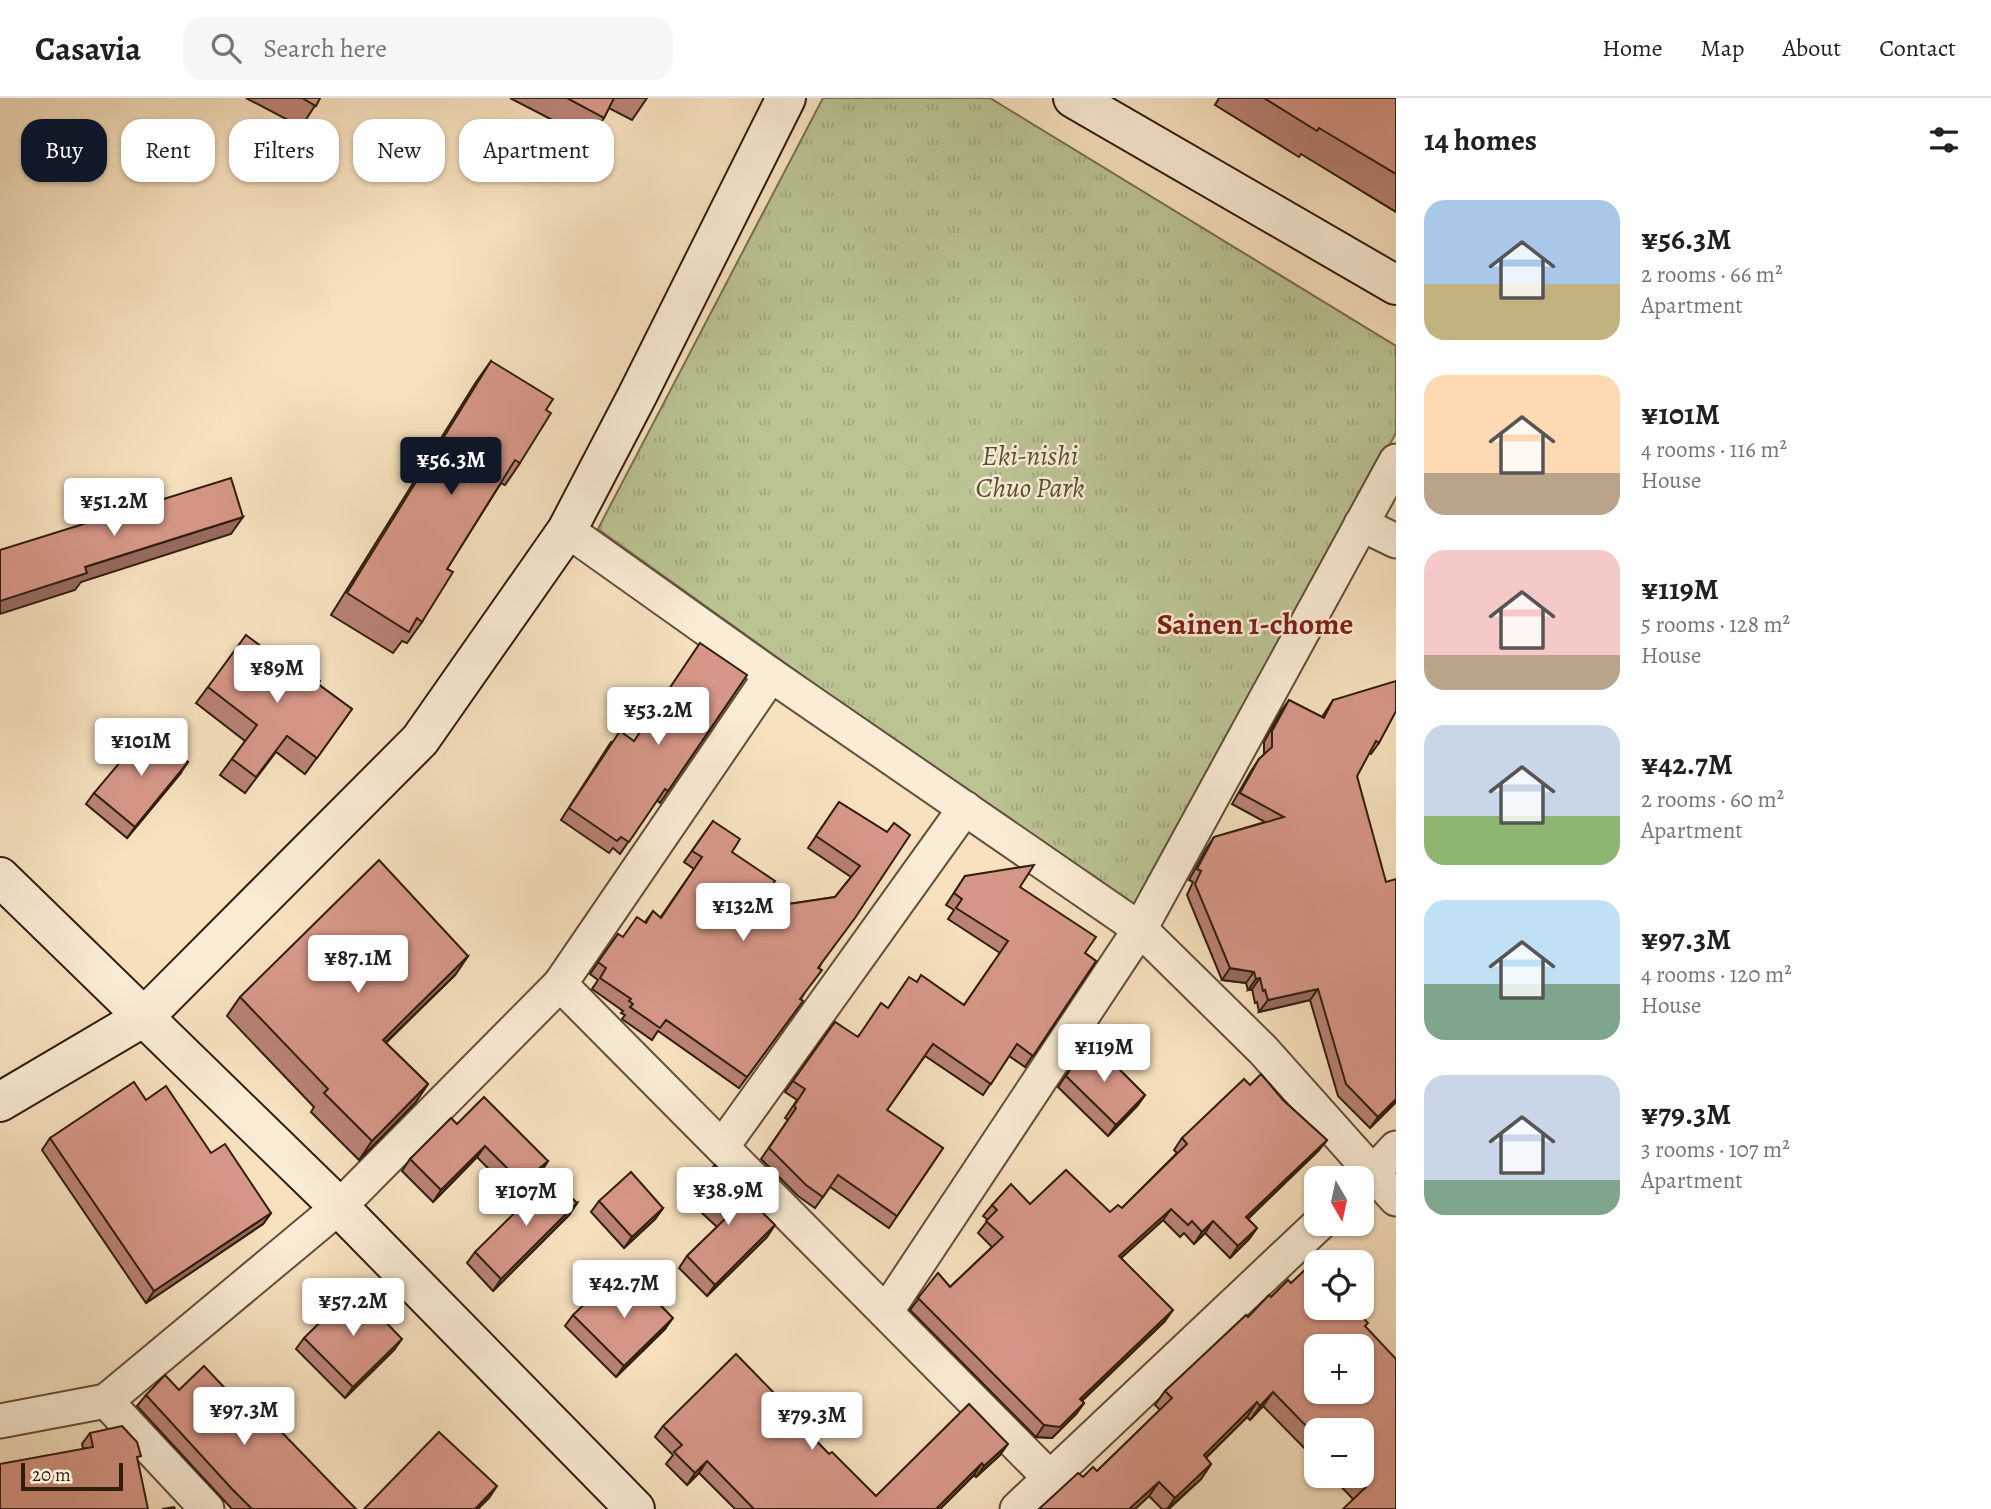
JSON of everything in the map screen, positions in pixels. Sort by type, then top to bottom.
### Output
[{"type":"street","points":[[0,1102],[144,1017],[420,740],[567,530],[644,384],[786,98]]},
{"type":"street","points":[[1073,98],[1396,285]]},
{"type":"street","points":[[886,1312],[1140,929],[1396,460]]},
{"type":"street","points":[[1361,524],[1396,541]]},
{"type":"street","points":[[567,530],[771,675],[1140,929],[1263,1050],[1357,1166]]},
{"type":"street","points":[[0,1421],[106,1401],[339,1207],[560,984],[771,675]]},
{"type":"street","points":[[722,1147],[964,808]]},
{"type":"street","points":[[0,877],[339,1207],[635,1509]]},
{"type":"street","points":[[560,984],[1050,1478]]},
{"type":"street","points":[[1374,1171],[1396,1147]]},
{"type":"street","points":[[1374,1184],[1396,1199]]},
{"type":"street","points":[[1017,1509],[1306,1236]]},
{"type":"street","points":[[106,1401],[207,1509]]},
{"type":"green space","name":"Eki-nishi Chuo Park","points":[[823,98],[990,98],[1396,346],[1396,433],[1135,914],[598,529]]},
{"type":"building","points":[[302,98],[320,98],[316,106]]},
{"type":"building","points":[[567,98],[614,98],[604,118]]},
{"type":"building","points":[[1264,98],[1396,98],[1396,174],[1319,128],[1317,131]]},
{"type":"building","points":[[491,361],[553,399],[546,410],[551,413],[520,463],[515,460],[447,569],[453,572],[422,622],[417,618],[409,632],[347,593]]},
{"type":"building","points":[[231,478],[243,517],[85,567],[87,573],[0,601],[0,550]]},
{"type":"building","points":[[246,635],[293,670],[298,664],[320,681],[318,684],[352,709],[317,758],[287,736],[256,777],[232,759],[257,725],[208,687]]},
{"type":"building","points":[[700,643],[747,675],[668,791],[665,789],[629,842],[621,837],[617,841],[569,808],[620,731],[634,741]]},
{"type":"building","points":[[1396,681],[1396,711],[1357,776],[1386,882],[1396,879],[1396,1099],[1378,1117],[1346,1084],[1318,989],[1268,1000],[1260,978],[1256,979],[1254,972],[1230,968],[1195,884],[1201,871],[1197,869],[1214,837],[1284,817],[1240,793],[1259,759],[1272,747],[1272,731],[1289,700],[1324,718],[1333,700]]},
{"type":"building","points":[[148,729],[188,762],[135,827],[94,793]]},
{"type":"building","points":[[839,802],[887,832],[894,823],[910,835],[818,968],[822,970],[800,999],[803,1001],[747,1077],[666,1020],[660,1028],[630,1007],[633,1004],[629,1001],[631,999],[600,978],[606,968],[598,962],[618,934],[623,937],[637,917],[646,923],[653,911],[661,918],[702,857],[692,851],[713,821],[740,839],[732,852],[775,881],[755,909],[835,897],[860,866],[816,836]]},
{"type":"building","points":[[379,860],[468,956],[383,1040],[428,1084],[372,1141],[324,1093],[328,1089],[240,997]]},
{"type":"building","points":[[1034,865],[1020,887],[1096,937],[1085,953],[1096,961],[1033,1056],[1017,1044],[991,1084],[933,1044],[887,1110],[943,1148],[897,1216],[838,1175],[823,1197],[806,1185],[769,1148],[796,1108],[794,1106],[805,1089],[793,1081],[835,1022],[858,1037],[881,1003],[888,1008],[909,977],[917,982],[921,975],[964,1005],[1008,941],[956,908],[962,899],[954,893],[965,876]]},
{"type":"building","points":[[1090,1040],[1145,1095],[1116,1125],[1066,1076]]},
{"type":"building","points":[[1261,1074],[1283,1100],[1327,1140],[1246,1217],[1257,1228],[1238,1246],[1213,1221],[1202,1232],[1192,1221],[1188,1225],[1171,1209],[1119,1256],[1173,1310],[1080,1399],[1084,1403],[1060,1427],[1044,1425],[918,1298],[938,1273],[950,1287],[1003,1237],[986,1221],[997,1210],[992,1205],[1011,1184],[1030,1204],[1066,1170],[1110,1212],[1118,1205],[1122,1208],[1187,1144],[1182,1138],[1244,1079],[1250,1085]]},
{"type":"building","points":[[134,1082],[146,1100],[166,1086],[211,1153],[225,1144],[271,1213],[154,1291],[50,1138]]},
{"type":"building","points":[[484,1097],[548,1161],[522,1183],[485,1146],[441,1190],[410,1159],[451,1118],[457,1124]]},
{"type":"building","points":[[715,1165],[775,1225],[715,1285],[687,1256],[726,1218],[694,1187]]},
{"type":"building","points":[[631,1172],[663,1208],[632,1237],[599,1201]]},
{"type":"building","points":[[551,1177],[577,1203],[501,1279],[475,1252]]},
{"type":"building","points":[[1304,1271],[1304,1320],[1365,1320],[1368,1323],[1365,1326],[1373,1334],[1304,1334],[1304,1404],[1374,1404],[1374,1336],[1396,1359],[1396,1509],[1343,1509],[1365,1488],[1374,1488],[1374,1418],[1304,1418],[1304,1424],[1273,1392],[1260,1406],[1257,1402],[1204,1455],[1211,1464],[1175,1498],[1159,1482],[1129,1509],[1039,1509],[1078,1473],[1083,1477],[1093,1467],[1097,1471],[1172,1398],[1165,1391],[1246,1315],[1248,1317],[1288,1280],[1291,1283]]},
{"type":"building","points":[[631,1275],[673,1318],[624,1366],[573,1315],[596,1293],[605,1301]]},
{"type":"building","points":[[354,1289],[402,1339],[353,1387],[304,1338]]},
{"type":"building","points":[[736,1354],[775,1394],[772,1396],[829,1454],[832,1452],[876,1496],[969,1404],[1008,1444],[984,1466],[982,1463],[936,1509],[754,1509],[707,1461],[695,1473],[674,1452],[682,1445],[663,1426]]},
{"type":"building","points":[[204,1366],[237,1401],[239,1399],[262,1422],[267,1417],[356,1509],[252,1509],[146,1395],[165,1375],[179,1390]]},
{"type":"building","points":[[122,1426],[137,1442],[141,1456],[137,1457],[148,1509],[0,1509],[0,1464],[93,1447],[90,1433]]},
{"type":"building","points":[[439,1432],[497,1486],[475,1509],[364,1509]]},
{"type":"district","name":"Sainen 1-chome","points":[[1255,624]]}]
